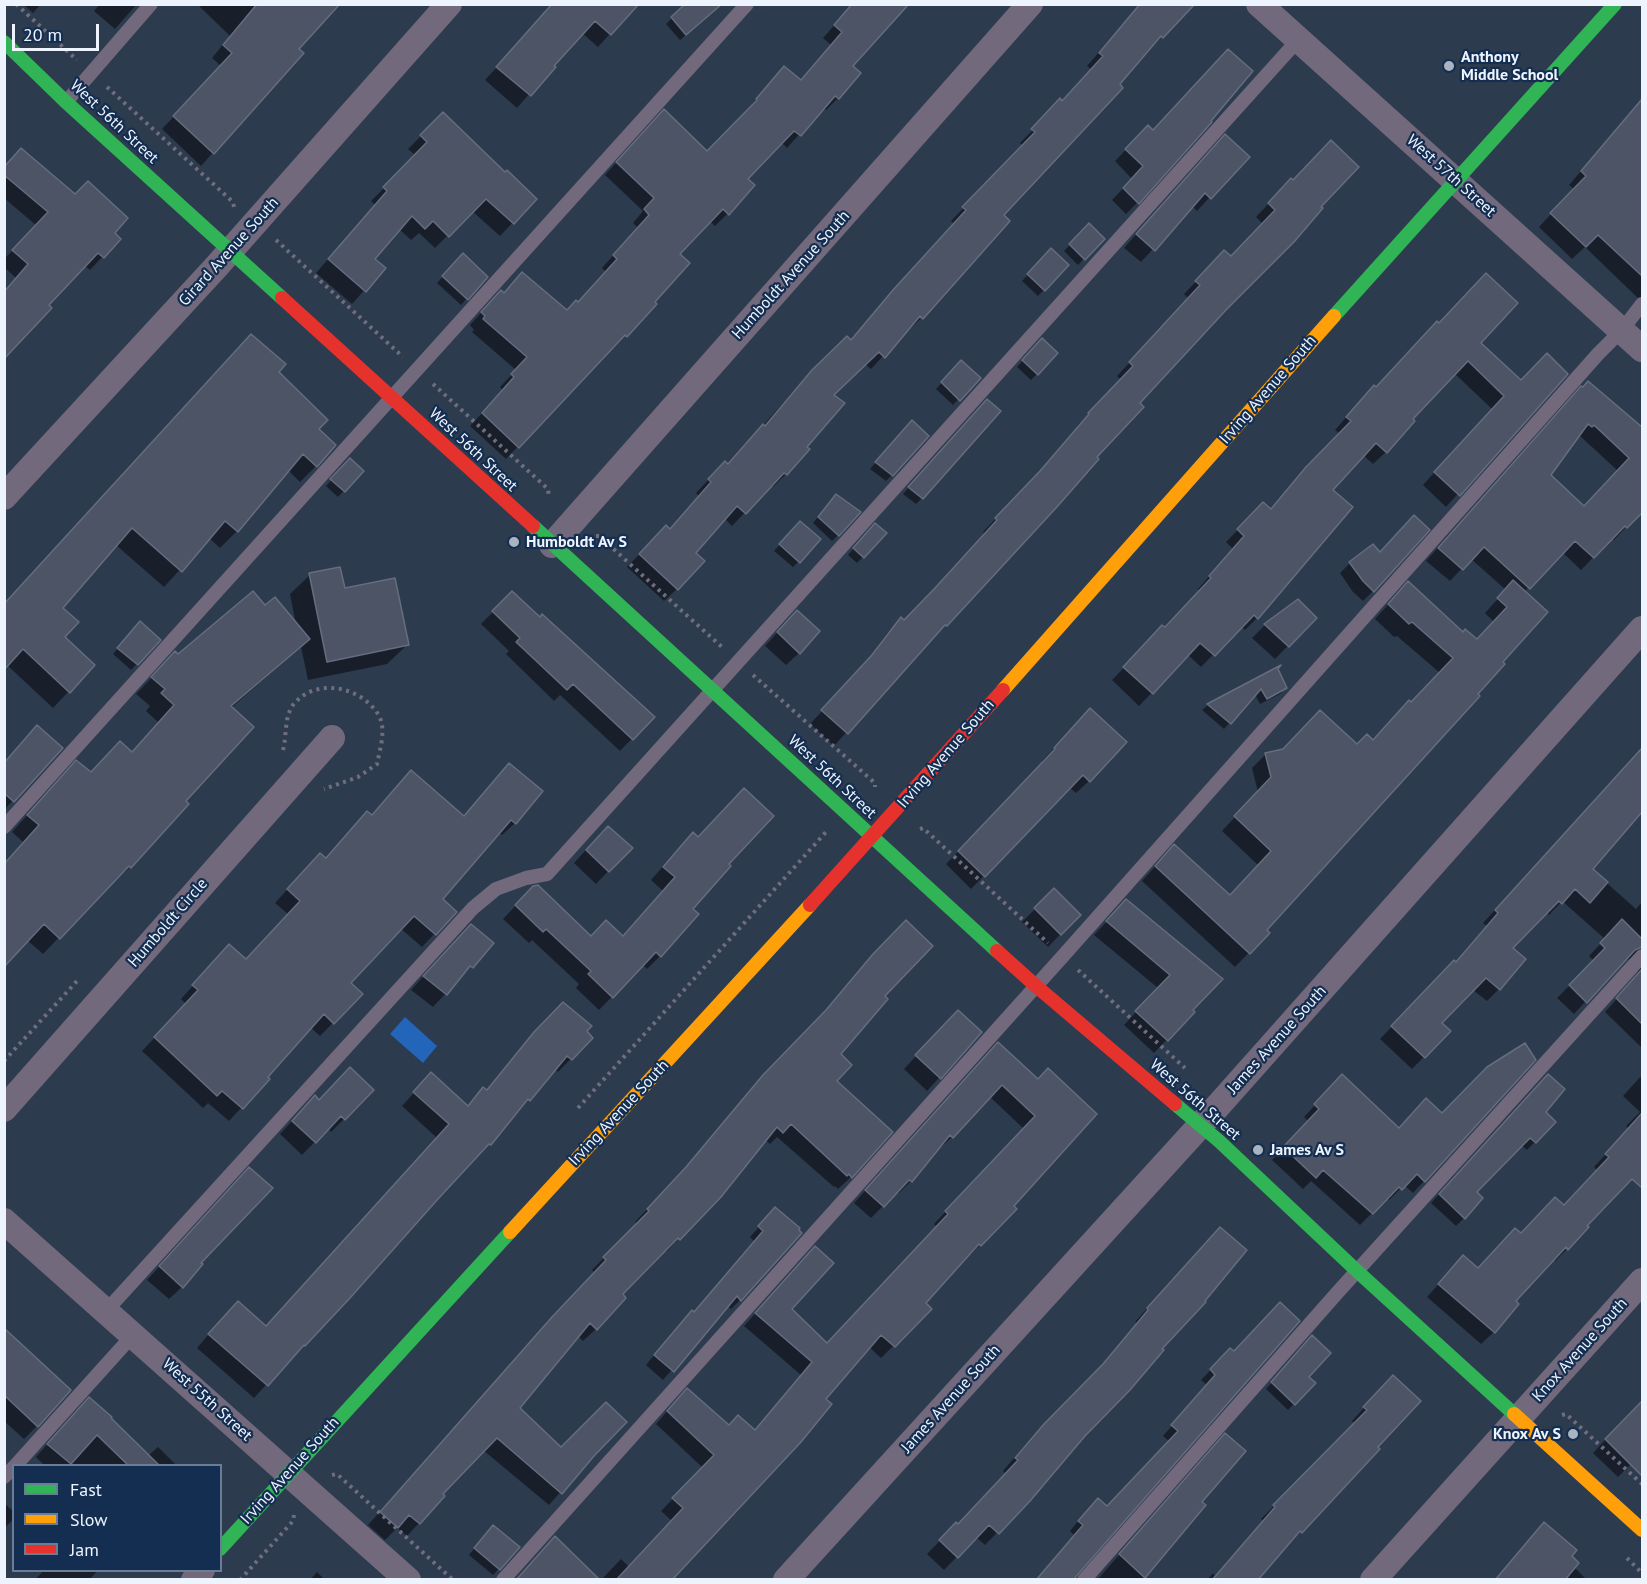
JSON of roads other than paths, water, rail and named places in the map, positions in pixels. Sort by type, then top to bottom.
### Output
[{"type":"street","name":"Girard Avenue South","points":[[4,497],[230,251],[449,4]]},
{"type":"street","name":"Humboldt Avenue South","points":[[552,544],[1030,4]]},
{"type":"street","name":"West 57th Street","points":[[1259,4],[1642,349]]},
{"type":"street","name":"Irving Avenue South","points":[[222,1548],[873,837],[1615,4]]},
{"type":"street","name":"West 56th Street","points":[[4,42],[66,102],[713,689],[1036,986],[1200,1125],[1518,1419],[1642,1530]]},
{"type":"street","name":"James Avenue South","points":[[786,1580],[1200,1125],[1642,629]]},
{"type":"street","name":"Humboldt Circle","points":[[4,1109],[332,738]]},
{"type":"street","name":"West 55th Street","points":[[4,1221],[408,1580]]},
{"type":"street","name":"Knox Avenue South","points":[[1373,1580],[1642,1281]]},
{"type":"lane","points":[[66,102],[152,4]]},
{"type":"lane","points":[[4,827],[747,4]]},
{"type":"lane","points":[[106,1311],[473,908],[496,889],[526,878],[547,874],[1299,40]]},
{"type":"lane","points":[[503,1580],[1036,986],[1598,354],[1622,330],[1642,304]]},
{"type":"lane","points":[[1084,1580],[1357,1271],[1642,956]]},
{"type":"lane","points":[[16,1464],[133,1335]]},
{"type":"water","points":[[405,1017],[437,1046],[423,1063],[390,1034]]},
{"type":"place","name":"Anthony Middle School","points":[[1449,66]]},
{"type":"place","name":"Humboldt Av S","points":[[514,542]]},
{"type":"place","name":"James Av S","points":[[1258,1150]]},
{"type":"place","name":"Knox Av S","points":[[1573,1434]]}]
